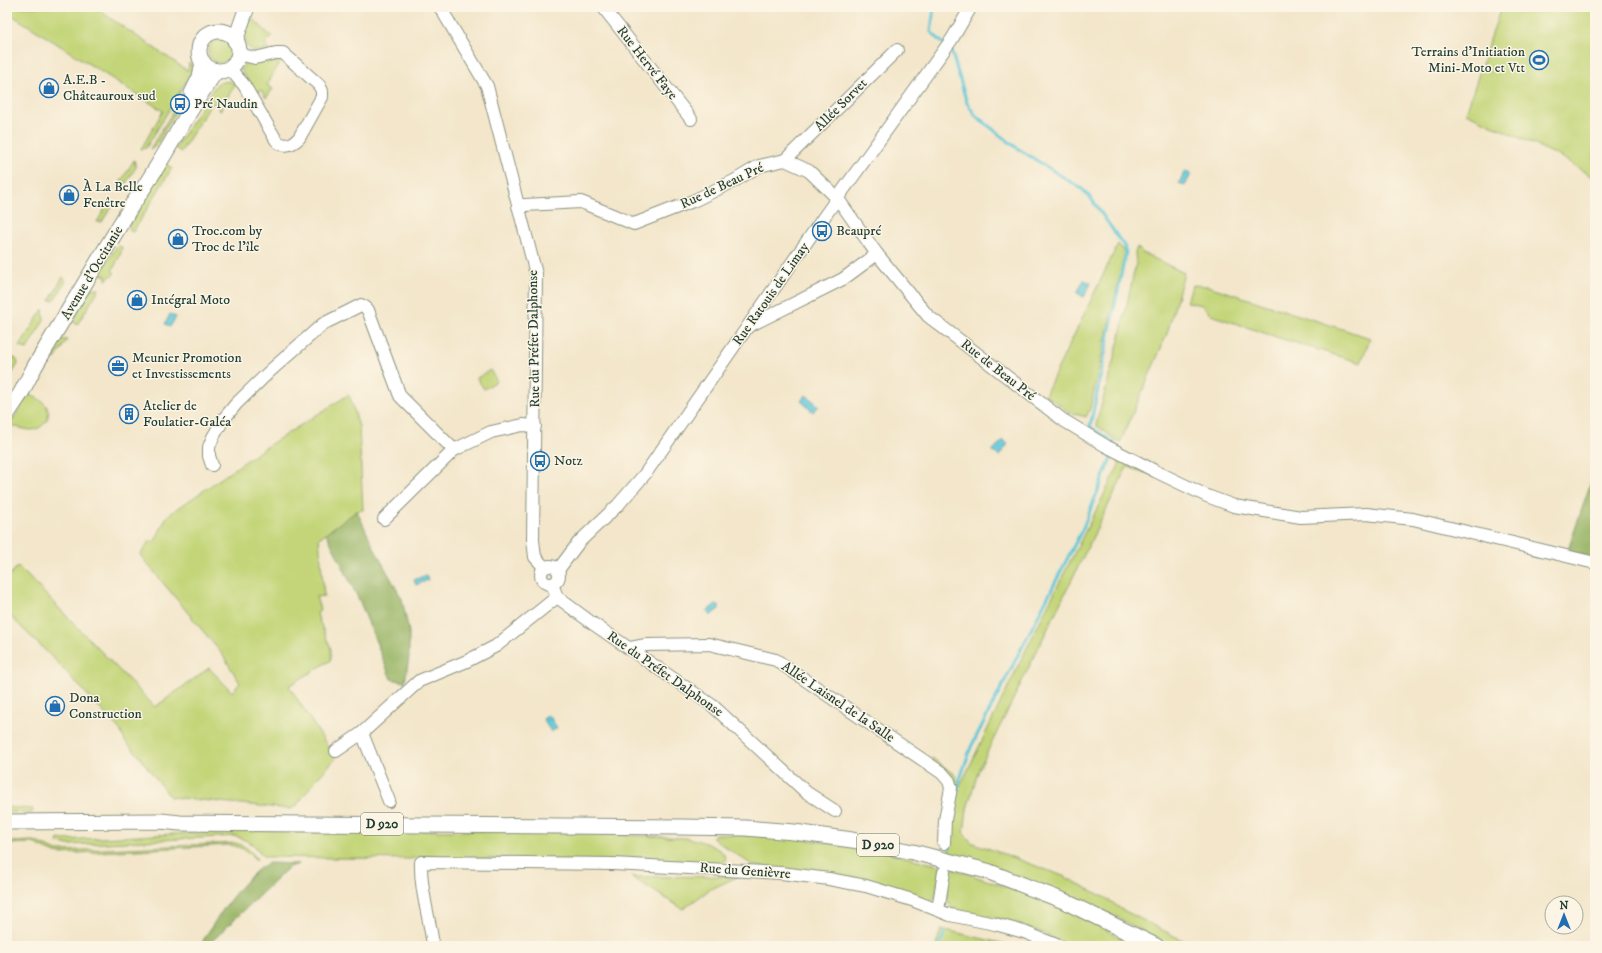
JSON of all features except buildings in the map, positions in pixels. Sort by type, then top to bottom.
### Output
[{"type":"main road","name":"Avenue d'Occitanie","points":[[7,399],[92,256],[159,150],[195,87],[200,77],[203,62],[199,52],[201,43],[211,33],[220,32],[241,7]]},
{"type":"main road","name":"Avenue d'Occitanie","points":[[7,414],[21,393],[35,366],[132,205],[199,97],[223,70],[236,62],[237,47],[247,7]]},
{"type":"main road","points":[[220,32],[226,33],[237,47]]},
{"type":"main road","points":[[203,62],[210,69],[223,70]]},
{"type":"main road","name":"D 920","points":[[7,822],[161,821],[180,823],[681,827],[745,828],[794,832],[852,840],[913,852],[987,871],[1064,901],[1156,946]]},
{"type":"main road","name":"D 920","points":[[7,830],[163,826],[180,823]]},
{"type":"street","name":"Rue du Préfet Dalphonse","points":[[440,7],[487,86],[536,274],[533,540],[535,557],[544,567]]},
{"type":"street","name":"Rue Hervé Faye","points":[[603,7],[690,119]]},
{"type":"street","name":"Rue Ratouis de Limay","points":[[558,570],[579,542],[618,506],[645,474],[838,198],[952,39],[971,7]]},
{"type":"street","points":[[223,70],[244,85],[279,144],[288,145],[294,143],[299,138],[322,97],[322,91],[319,85],[283,53],[276,53],[255,58],[237,47]]},
{"type":"street","name":"Allée Sorvet","points":[[785,160],[897,50]]},
{"type":"street","name":"Rue de Beau Pré","points":[[518,206],[581,202],[634,224],[693,201],[734,181],[759,166],[785,160],[809,171],[838,198],[877,254],[928,316],[1063,420],[1106,446],[1207,496],[1234,506],[1301,517],[1366,514],[1413,519],[1595,563]]},
{"type":"street","points":[[748,327],[843,279],[877,254]]},
{"type":"street","points":[[212,465],[209,456],[209,447],[223,420],[236,404],[270,371],[329,320],[360,305],[366,307],[368,310],[400,396],[454,450]]},
{"type":"street","points":[[384,519],[454,450],[491,432],[523,425],[535,426]]},
{"type":"street","points":[[553,566],[558,570],[559,576],[552,584],[545,583],[541,577],[540,573],[544,567],[553,566]]},
{"type":"street","points":[[336,751],[362,732],[419,681],[467,661],[496,646],[557,597],[552,584]]},
{"type":"street","name":"Rue du Préfet Dalphonse","points":[[557,597],[592,623],[714,706],[806,792],[835,811]]},
{"type":"street","name":"Allée Laisnel de la Salle","points":[[630,648],[646,645],[709,644],[776,660],[942,773],[949,781],[951,788],[945,820],[944,843]]},
{"type":"street","points":[[362,732],[389,801]]},
{"type":"street","name":"Rue du Genièvre","points":[[433,946],[432,932],[424,896],[421,862],[613,864],[781,873],[829,879],[866,886],[912,900],[950,915],[1024,932],[1059,946]]},
{"type":"street","points":[[938,910],[944,872]]},
{"type":"green space","points":[[7,7],[94,7],[188,71],[189,63],[192,65],[192,72],[146,148],[141,149],[163,111],[7,12]]},
{"type":"green space","name":"Terrains d'Initiation Mini-Moto et Vtt","points":[[1501,7],[1595,7],[1594,178],[1559,156],[1466,113]]},
{"type":"green space","points":[[251,17],[272,37],[265,44],[270,50],[253,51],[246,44],[245,36]]},
{"type":"green space","points":[[220,39],[228,43],[232,51],[228,59],[220,63],[212,59],[208,51],[212,43]]},
{"type":"green space","points":[[283,57],[267,85],[273,89],[266,98],[261,90],[255,93],[241,70],[247,59]]},
{"type":"green space","points":[[229,81],[235,84],[220,111],[216,103],[210,105],[181,152],[175,148],[215,86],[218,83]]},
{"type":"green space","points":[[177,105],[179,106],[156,146],[150,149]]},
{"type":"green space","points":[[134,160],[136,167],[123,188],[119,185]]},
{"type":"green space","points":[[166,164],[172,168],[133,232],[130,231],[129,226]]},
{"type":"green space","points":[[110,200],[113,204],[102,222],[97,222]]},
{"type":"green space","points":[[1118,244],[1125,252],[1090,409],[1086,417],[1071,413],[1045,395]]},
{"type":"green space","points":[[118,246],[122,247],[120,256],[112,271],[115,273],[106,280],[106,276],[101,275],[101,271]]},
{"type":"green space","points":[[1137,247],[1143,253],[1184,273],[1167,334],[1120,443],[1096,425],[1119,340],[1136,263],[1135,253]]},
{"type":"green space","points":[[63,277],[66,281],[54,301],[50,300]]},
{"type":"green space","points":[[1192,285],[1208,286],[1370,338],[1361,363],[1211,315],[1202,305],[1187,302]]},
{"type":"green space","points":[[91,288],[99,289],[77,325],[73,320]]},
{"type":"green space","points":[[43,309],[44,320],[27,349],[19,347]]},
{"type":"green space","points":[[61,339],[67,340],[55,359],[51,356]]},
{"type":"green space","points":[[13,357],[17,360],[18,364],[7,382],[7,367]]},
{"type":"green space","points":[[490,370],[497,381],[484,389],[477,378]]},
{"type":"green space","points":[[28,394],[39,399],[48,408],[48,417],[44,424],[32,430],[10,425]]},
{"type":"green space","points":[[348,395],[350,397],[359,427],[363,510],[357,511],[319,538],[324,596],[316,597],[320,609],[317,614],[331,649],[331,660],[289,686],[336,758],[315,781],[297,805],[291,809],[170,797],[138,755],[125,741],[120,730],[56,661],[7,613],[7,578],[18,566],[155,707],[209,668],[232,692],[240,683],[222,654],[140,555],[149,542],[155,541],[167,516],[263,449]]},
{"type":"green space","points":[[1114,455],[1150,473],[1127,467],[979,769],[967,809],[964,833],[971,842],[1063,876],[1106,898],[1121,909],[1194,946],[1169,946],[1118,918],[1077,899],[1012,874],[949,853],[948,824],[955,791],[931,761],[932,758],[955,775],[960,786],[1043,615],[1119,465],[1119,459]]},
{"type":"green space","points":[[1595,470],[1594,557],[1567,553]]},
{"type":"green space","points":[[357,511],[373,546],[402,599],[409,632],[409,657],[405,682],[391,679],[360,602],[326,533]]},
{"type":"green space","points":[[7,807],[33,809],[32,813],[7,812]]},
{"type":"green space","points":[[248,830],[539,831],[686,838],[715,847],[724,855],[726,859],[724,862],[719,864],[446,858],[432,856],[410,859],[264,857],[253,844],[236,836],[69,845],[57,843],[58,839],[64,840]]},
{"type":"green space","points":[[715,834],[789,837],[882,851],[941,866],[935,898],[927,901],[752,865],[715,840],[713,837]]},
{"type":"green space","points":[[34,841],[57,851],[235,843],[248,849],[257,859],[255,859],[244,849],[229,845],[60,854],[33,843],[7,844],[7,842]]},
{"type":"green space","points":[[269,863],[299,864],[289,867],[207,946],[200,946],[230,900],[250,877],[260,868]]},
{"type":"green space","points":[[951,868],[1041,899],[1093,923],[1137,946],[1071,946],[1040,932],[1009,921],[953,909],[947,895]]},
{"type":"green space","points":[[739,876],[709,890],[683,909],[631,877]]},
{"type":"green space","points":[[941,929],[1013,946],[936,946]]},
{"type":"water","points":[[1185,171],[1191,174],[1185,186],[1179,183]]},
{"type":"water","points":[[1084,280],[1091,283],[1084,297],[1077,293]]},
{"type":"water","points":[[170,314],[176,317],[170,327],[165,324]]},
{"type":"water","points":[[806,395],[819,406],[813,412],[801,401]]},
{"type":"water","points":[[1003,440],[1008,444],[999,456],[992,451]]},
{"type":"water","points":[[426,575],[428,580],[416,585],[414,580]]},
{"type":"water","points":[[716,604],[719,605],[719,609],[710,616],[707,611]]},
{"type":"water","points":[[549,715],[557,728],[551,732],[543,719]]},
{"type":"waterway","points":[[934,7],[931,32],[944,44]]},
{"type":"waterway","points":[[949,50],[952,53],[967,103],[976,116],[1017,148],[1082,189],[1090,197],[1124,246],[1126,252],[1090,427],[1115,443]]},
{"type":"waterway","points":[[952,815],[960,779],[971,747],[1083,528],[1112,455]]},
{"type":"waterway","points":[[950,848],[951,828]]},
{"type":"waterway","points":[[939,946],[945,932]]},
{"type":"place","name":"Terrains d'Initiation Mini-Moto et Vtt","points":[[1539,60]]},
{"type":"place","name":"A.E.B - Châteauroux sud","points":[[49,88]]},
{"type":"place","name":"Pré Naudin","points":[[180,104]]},
{"type":"place","name":"À La Belle Fenêtre","points":[[69,195]]},
{"type":"place","name":"Beaupré","points":[[822,231]]},
{"type":"place","name":"Troc.com by Troc de l'île","points":[[178,239]]},
{"type":"place","name":"Intégral Moto","points":[[137,300]]},
{"type":"place","name":"Meunier Promotion et Investissements","points":[[118,366]]},
{"type":"place","name":"Atelier de Foulatier-Galéa","points":[[129,414]]},
{"type":"place","name":"Notz","points":[[540,461]]},
{"type":"place","name":"Dona Construction","points":[[55,706]]}]
